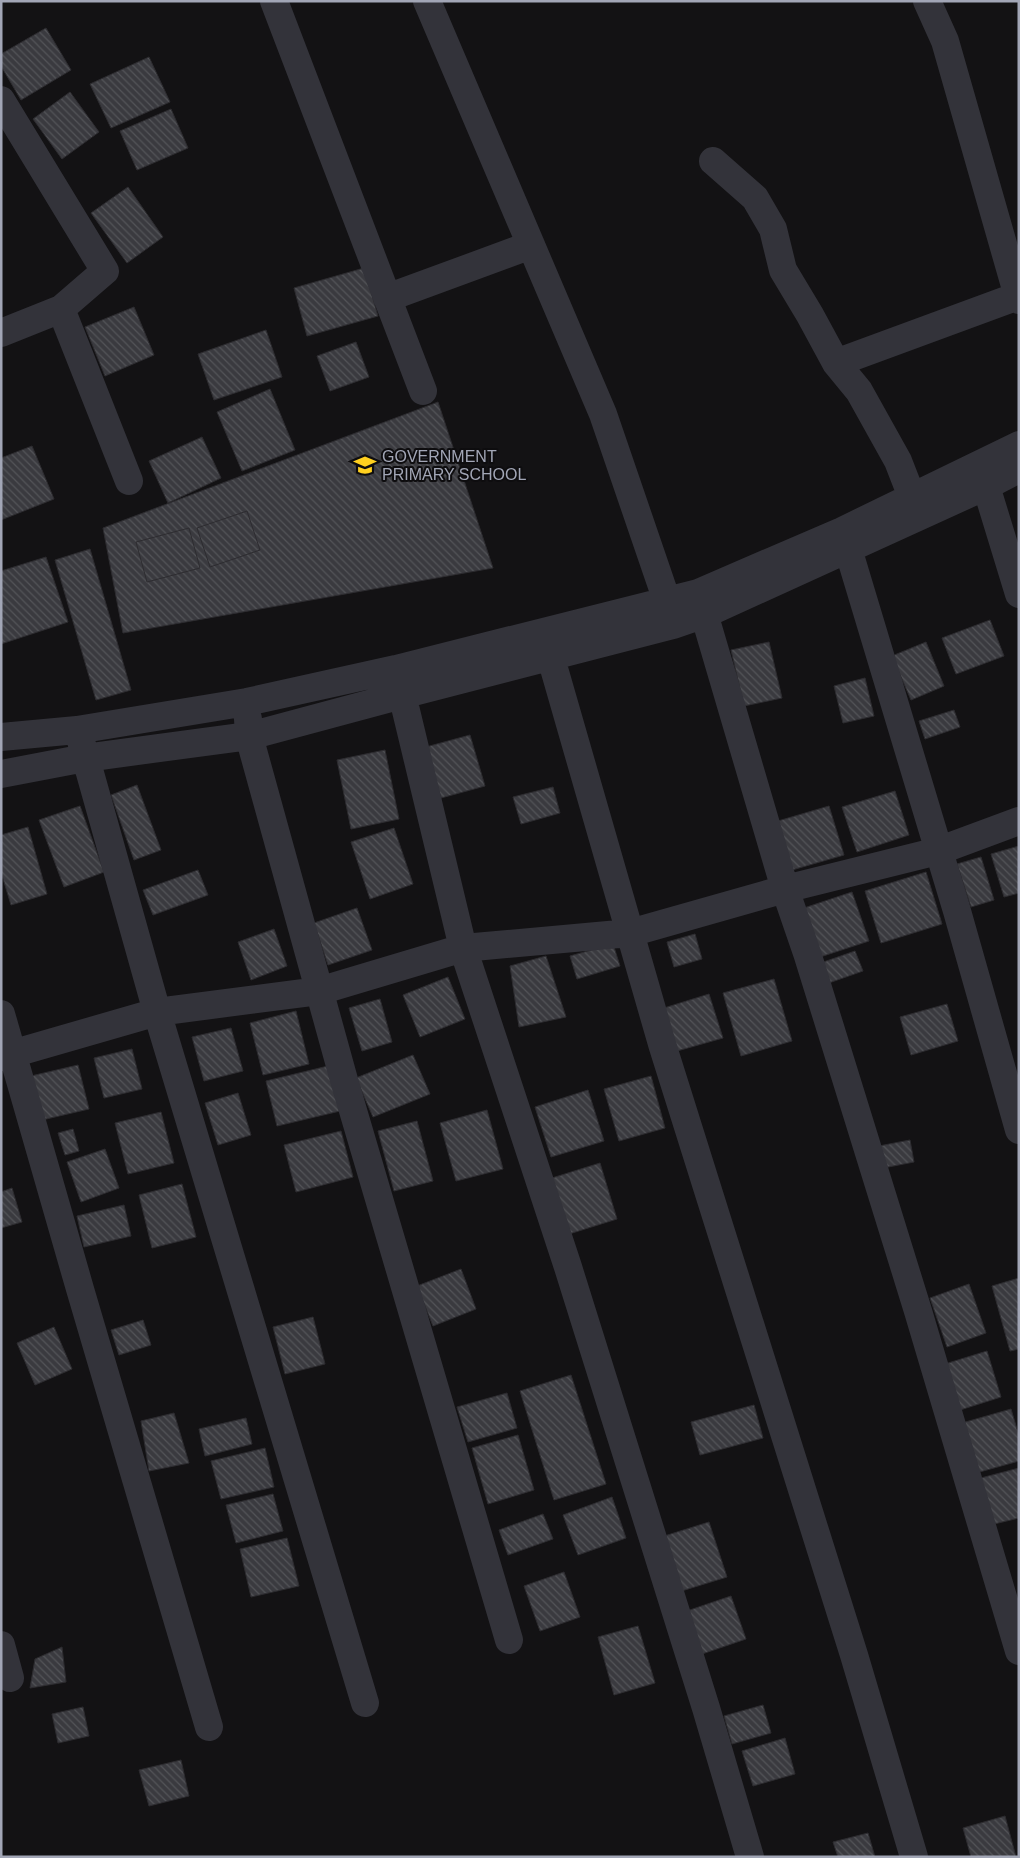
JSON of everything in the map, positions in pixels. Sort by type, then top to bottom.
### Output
[{"type":"street","points":[[274,1],[423,391]]},
{"type":"street","points":[[427,1],[603,414],[670,613]]},
{"type":"street","points":[[836,363],[1018,298],[945,41],[927,1]]},
{"type":"street","points":[[1,100],[105,271],[61,309],[1,332]]},
{"type":"street","points":[[713,161],[755,198],[773,229],[783,270],[836,363],[859,391],[898,461],[912,498]]},
{"type":"street","points":[[387,298],[531,245]]},
{"type":"street","points":[[61,309],[129,481]]},
{"type":"street","points":[[845,540],[912,498],[1019,446]]},
{"type":"street","points":[[1,774],[85,758],[250,736],[399,682],[670,613],[702,603],[845,540],[986,486],[1019,469]]},
{"type":"street","points":[[986,486],[1019,594]]},
{"type":"street","points":[[845,540],[1019,1130]]},
{"type":"street","points":[[702,603],[785,889],[808,956],[918,1310],[1019,1651]]},
{"type":"street","points":[[547,645],[665,1053],[854,1655],[914,1857]]},
{"type":"street","points":[[1,737],[78,730],[247,702],[399,682]]},
{"type":"street","points":[[399,682],[463,948],[571,1276],[703,1698],[750,1857]]},
{"type":"street","points":[[247,702],[250,736],[319,990],[509,1640]]},
{"type":"street","points":[[78,730],[157,1012],[364,1703]]},
{"type":"street","points":[[7,1056],[157,1012],[319,990],[463,948],[630,932],[785,889],[938,851],[1019,821]]},
{"type":"street","points":[[1,1014],[7,1056],[209,1727]]},
{"type":"street","points":[[1,1645],[10,1678]]},
{"type":"building","points":[[46,28],[71,70],[21,100],[1,66],[1,54]]},
{"type":"building","points":[[149,57],[170,102],[111,128],[90,84]]},
{"type":"building","points":[[70,92],[99,132],[62,159],[33,119]]},
{"type":"building","points":[[171,109],[188,148],[137,170],[120,131]]},
{"type":"building","points":[[128,187],[163,237],[127,263],[91,213]]},
{"type":"building","points":[[364,268],[378,316],[307,336],[294,288]]},
{"type":"building","points":[[134,307],[154,355],[105,376],[85,327]]},
{"type":"building","points":[[266,330],[282,377],[214,400],[198,354]]},
{"type":"building","points":[[356,342],[369,377],[330,391],[317,356]]},
{"type":"building","points":[[270,389],[295,450],[242,471],[217,412]]},
{"type":"building","name":"GOVERNMENT PRIMARY SCHOOL","points":[[438,402],[493,568],[123,633],[103,528]]},
{"type":"building","points":[[202,437],[221,478],[168,503],[149,461]]},
{"type":"building","points":[[32,446],[54,499],[1,520],[1,458]]},
{"type":"building","points":[[247,511],[260,550],[210,567],[197,528]]},
{"type":"building","points":[[189,528],[200,568],[147,582],[136,542]]},
{"type":"building","points":[[90,549],[131,690],[96,700],[55,560]]},
{"type":"building","points":[[46,557],[68,622],[1,644],[1,571]]},
{"type":"building","points":[[990,620],[1004,656],[956,674],[942,638]]},
{"type":"building","points":[[769,642],[782,698],[744,706],[731,650]]},
{"type":"building","points":[[926,642],[944,686],[911,700],[892,656]]},
{"type":"building","points":[[865,678],[874,716],[843,723],[834,686]]},
{"type":"building","points":[[954,710],[960,727],[925,739],[919,721]]},
{"type":"building","points":[[470,735],[485,786],[441,798],[426,747]]},
{"type":"building","points":[[385,750],[399,819],[351,829],[337,760]]},
{"type":"building","points":[[137,785],[161,850],[134,860],[111,795]]},
{"type":"building","points":[[553,787],[560,813],[521,824],[513,797]]},
{"type":"building","points":[[895,791],[909,835],[857,852],[842,807]]},
{"type":"building","points":[[80,806],[104,872],[64,887],[39,820]]},
{"type":"building","points":[[829,806],[844,855],[792,870],[778,821]]},
{"type":"building","points":[[28,827],[47,894],[11,905],[1,872],[1,835]]},
{"type":"building","points":[[394,828],[413,884],[370,899],[351,842]]},
{"type":"building","points":[[1019,846],[1019,893],[1004,897],[991,854]]},
{"type":"building","points":[[981,857],[994,900],[971,907],[957,864]]},
{"type":"building","points":[[198,870],[208,895],[153,915],[143,890]]},
{"type":"building","points":[[926,872],[942,924],[881,943],[865,891]]},
{"type":"building","points":[[852,892],[869,941],[817,958],[801,909]]},
{"type":"building","points":[[357,908],[372,950],[328,965],[314,923]]},
{"type":"building","points":[[274,929],[287,966],[251,980],[238,942]]},
{"type":"building","points":[[695,934],[702,959],[674,967],[667,942]]},
{"type":"building","points":[[613,944],[620,966],[577,979],[570,956]]},
{"type":"building","points":[[855,951],[863,971],[823,985],[815,965]]},
{"type":"building","points":[[546,956],[566,1017],[519,1027],[510,966]]},
{"type":"building","points":[[448,977],[465,1019],[420,1037],[403,995]]},
{"type":"building","points":[[774,979],[792,1041],[741,1056],[723,993]]},
{"type":"building","points":[[709,994],[723,1038],[677,1051],[664,1008]]},
{"type":"building","points":[[380,999],[392,1042],[362,1051],[349,1008]]},
{"type":"building","points":[[947,1004],[958,1041],[911,1055],[900,1017]]},
{"type":"building","points":[[296,1011],[309,1064],[263,1075],[250,1023]]},
{"type":"building","points":[[231,1028],[243,1071],[204,1081],[192,1037]]},
{"type":"building","points":[[132,1049],[142,1089],[104,1098],[94,1058]]},
{"type":"building","points":[[413,1055],[430,1094],[373,1117],[356,1078]]},
{"type":"building","points":[[78,1065],[89,1109],[42,1120],[31,1076]]},
{"type":"building","points":[[328,1066],[340,1111],[277,1126],[266,1081]]},
{"type":"building","points":[[651,1076],[665,1128],[619,1141],[604,1089]]},
{"type":"building","points":[[588,1090],[604,1141],[551,1157],[535,1107]]},
{"type":"building","points":[[238,1093],[251,1135],[218,1145],[205,1103]]},
{"type":"building","points":[[487,1110],[503,1169],[456,1181],[440,1123]]},
{"type":"building","points":[[161,1112],[174,1163],[128,1174],[115,1123]]},
{"type":"building","points":[[417,1121],[433,1181],[394,1191],[378,1131]]},
{"type":"building","points":[[73,1129],[79,1151],[65,1155],[58,1133]]},
{"type":"building","points":[[341,1131],[353,1177],[296,1192],[284,1145]]},
{"type":"building","points":[[910,1140],[914,1162],[883,1168],[879,1146]]},
{"type":"building","points":[[105,1149],[119,1188],[81,1202],[67,1162]]},
{"type":"building","points":[[600,1163],[617,1219],[569,1234],[552,1178]]},
{"type":"building","points":[[182,1184],[196,1237],[152,1248],[139,1195]]},
{"type":"building","points":[[12,1188],[22,1222],[1,1228],[1,1192]]},
{"type":"building","points":[[124,1205],[131,1236],[84,1247],[77,1216]]},
{"type":"building","points":[[461,1269],[476,1309],[433,1326],[417,1286]]},
{"type":"building","points":[[1019,1278],[1019,1349],[1010,1351],[992,1286]]},
{"type":"building","points":[[969,1284],[986,1333],[947,1347],[930,1298]]},
{"type":"building","points":[[313,1317],[325,1364],[285,1374],[273,1327]]},
{"type":"building","points":[[143,1320],[151,1345],[119,1355],[111,1330]]},
{"type":"building","points":[[54,1327],[72,1369],[35,1385],[17,1343]]},
{"type":"building","points":[[987,1351],[1001,1397],[960,1410],[945,1364]]},
{"type":"building","points":[[571,1375],[606,1484],[554,1500],[520,1391]]},
{"type":"building","points":[[507,1393],[517,1428],[468,1442],[457,1407]]},
{"type":"building","points":[[754,1405],[763,1438],[700,1455],[691,1422]]},
{"type":"building","points":[[1011,1409],[1019,1436],[1019,1461],[976,1473],[962,1423]]},
{"type":"building","points":[[174,1413],[189,1463],[149,1471],[141,1421]]},
{"type":"building","points":[[246,1418],[252,1444],[205,1456],[199,1429]]},
{"type":"building","points":[[518,1435],[534,1490],[488,1504],[472,1448]]},
{"type":"building","points":[[265,1448],[274,1487],[221,1499],[211,1461]]},
{"type":"building","points":[[1019,1468],[1019,1518],[990,1525],[977,1479]]},
{"type":"building","points":[[273,1494],[283,1531],[236,1543],[226,1505]]},
{"type":"building","points":[[612,1497],[626,1538],[578,1555],[563,1515]]},
{"type":"building","points":[[543,1514],[553,1539],[508,1555],[499,1530]]},
{"type":"building","points":[[709,1522],[727,1577],[675,1593],[658,1538]]},
{"type":"building","points":[[287,1538],[299,1586],[251,1597],[240,1549]]},
{"type":"building","points":[[564,1572],[580,1617],[540,1631],[524,1586]]},
{"type":"building","points":[[731,1596],[746,1639],[699,1655],[684,1612]]},
{"type":"building","points":[[638,1626],[655,1683],[614,1695],[598,1637]]},
{"type":"building","points":[[62,1647],[66,1682],[30,1688],[35,1659]]},
{"type":"building","points":[[763,1705],[771,1733],[732,1744],[724,1716]]},
{"type":"building","points":[[83,1707],[89,1736],[58,1743],[52,1714]]},
{"type":"building","points":[[785,1738],[795,1774],[753,1786],[742,1751]]},
{"type":"building","points":[[181,1760],[189,1796],[149,1806],[139,1770]]},
{"type":"building","points":[[1005,1816],[1016,1857],[971,1857],[963,1828]]},
{"type":"building","points":[[868,1833],[875,1857],[838,1857],[833,1842]]},
{"type":"place","name":"GOVERNMENT PRIMARY SCHOOL","points":[[365,465]]}]
